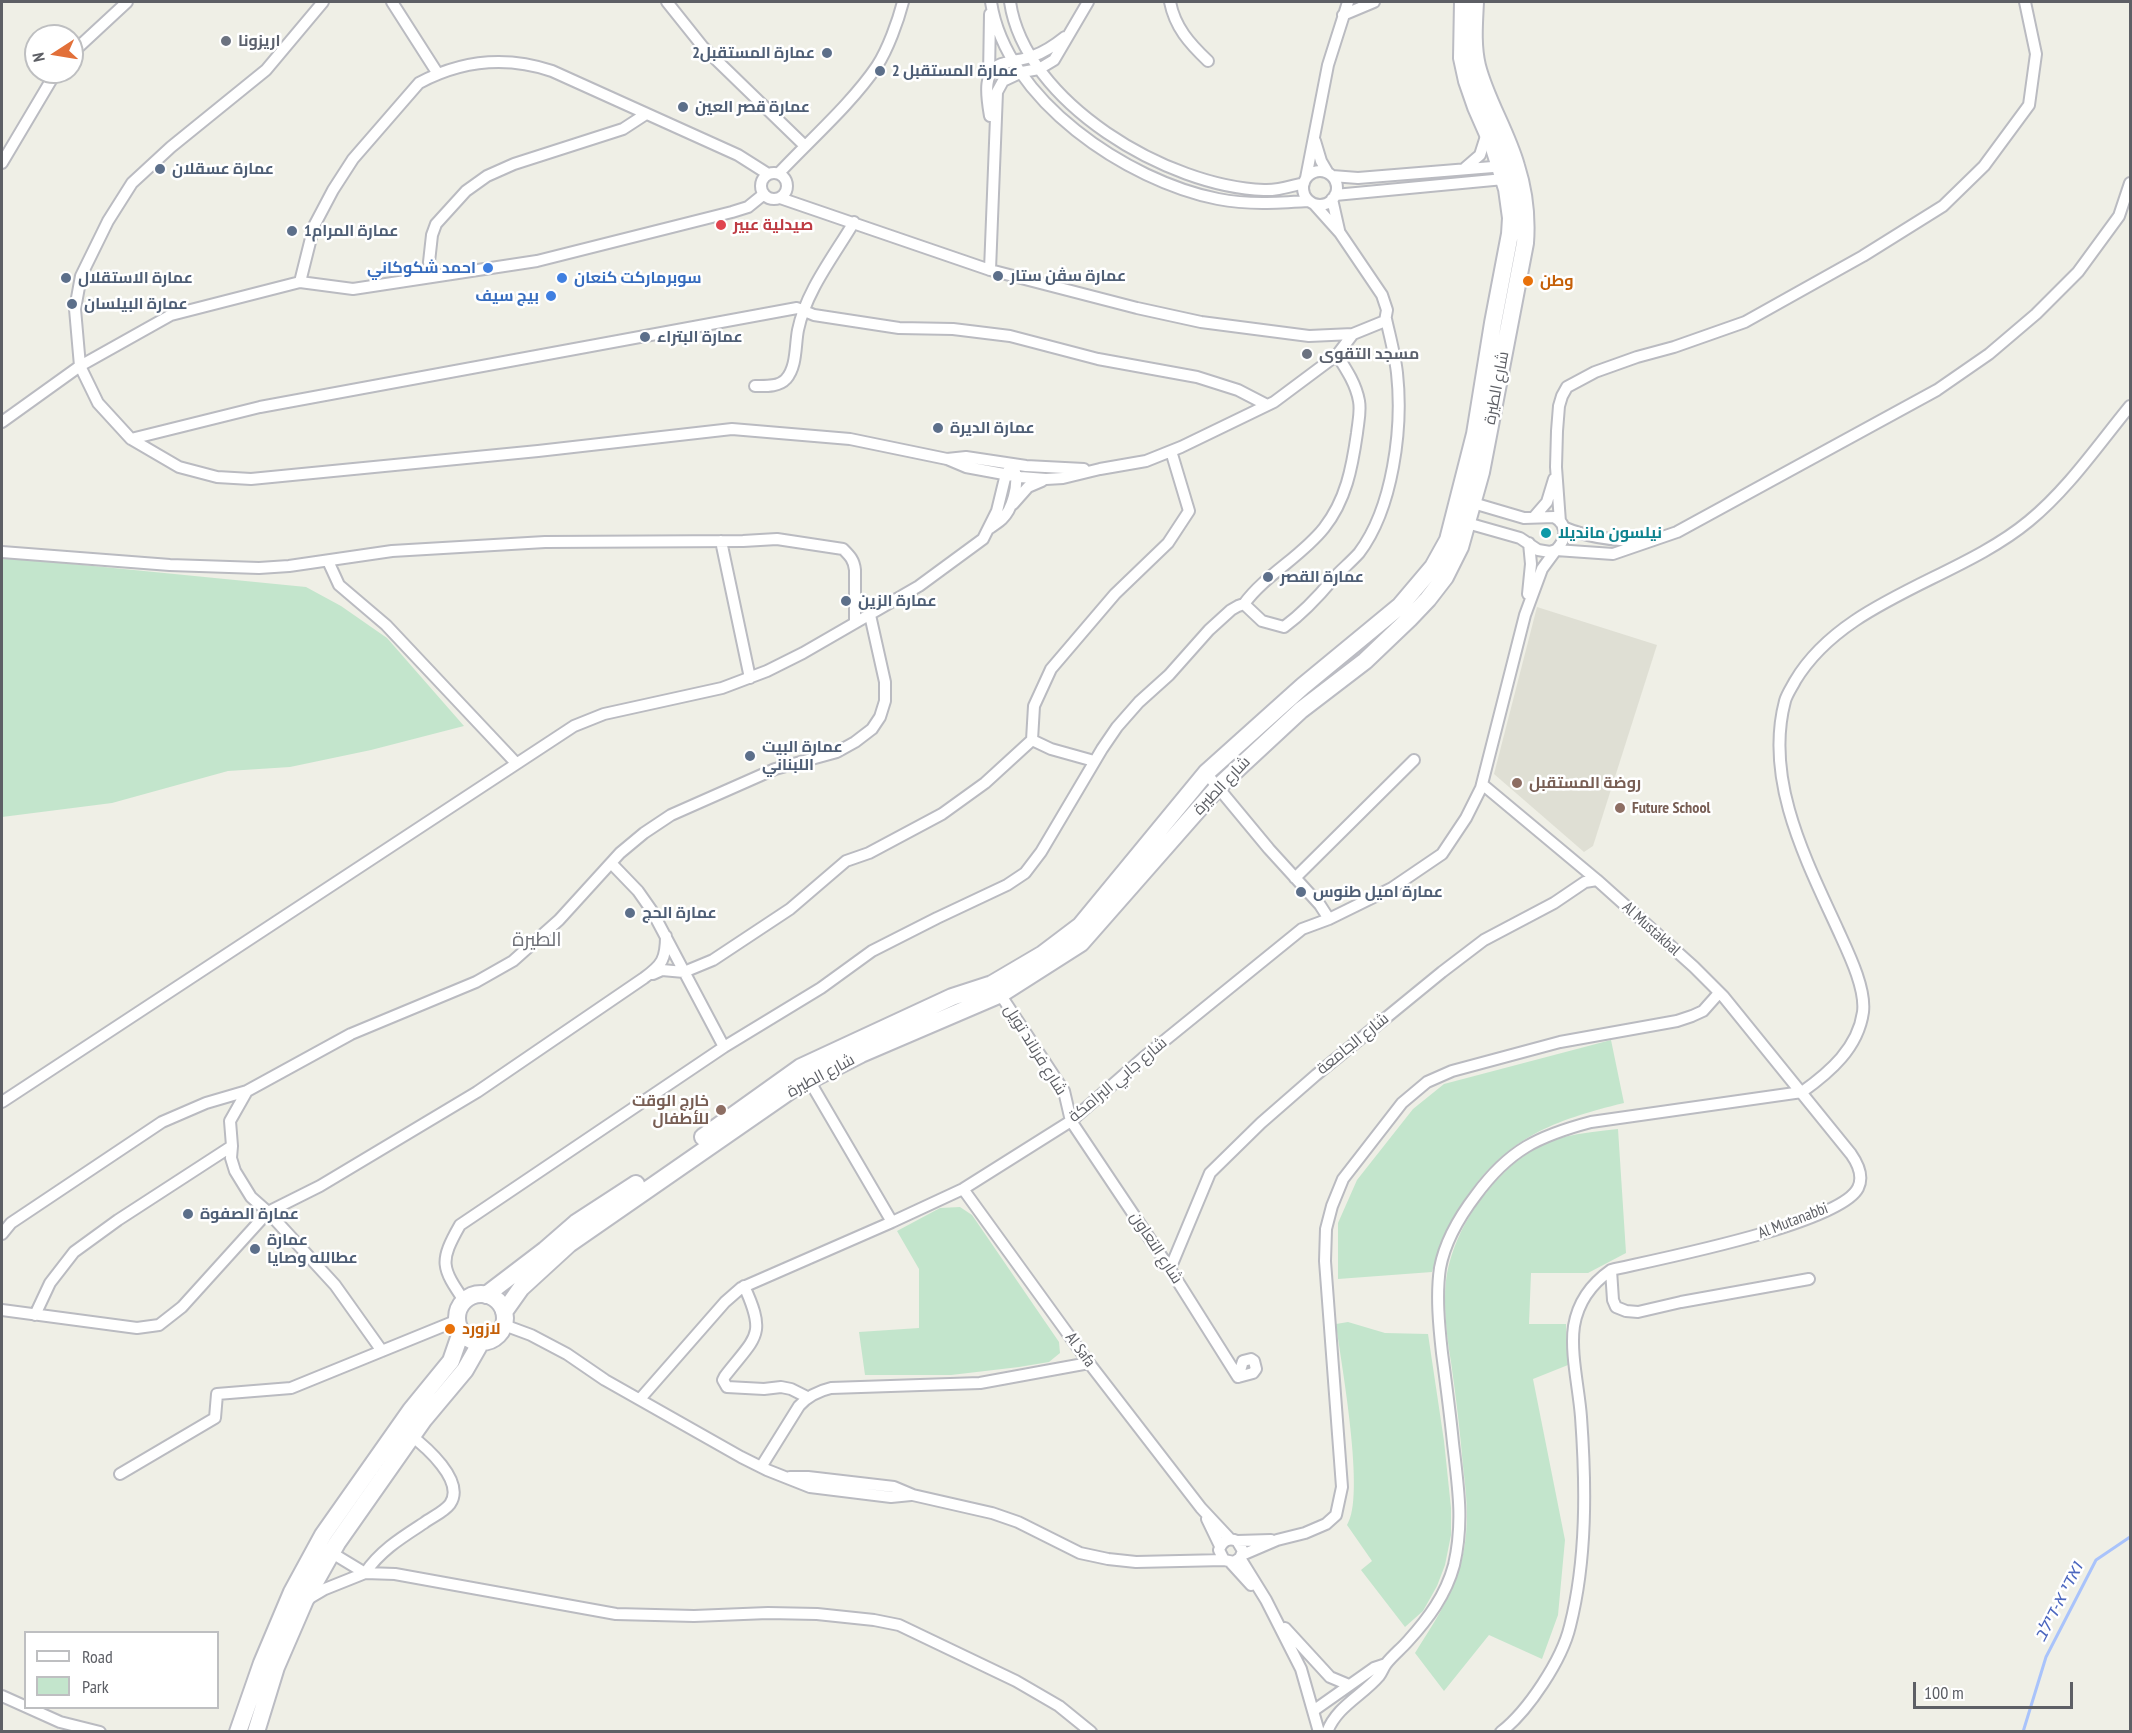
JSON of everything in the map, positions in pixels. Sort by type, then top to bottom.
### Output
[{"type":"main road","name":"شارع الطيرة","points":[[996,989],[1080,926],[1206,773],[1303,686],[1400,606],[1432,567],[1448,540],[1475,434],[1510,234],[1509,202],[1502,172],[1467,81],[1462,58],[1463,2]]},
{"type":"main road","name":"شارع الطيرة","points":[[486,1295],[576,1223],[805,1074],[952,998],[996,989],[1081,943],[1218,787],[1301,710],[1365,661],[1428,599],[1445,577],[1460,547],[1473,503],[1525,243],[1527,218],[1517,167],[1486,94],[1477,64],[1474,27],[1475,2]]},
{"type":"main road","name":"شارع الطيرة","points":[[504,1319],[521,1288],[569,1244],[794,1088],[805,1074]]},
{"type":"main road","points":[[256,1731],[276,1667],[305,1600],[451,1361],[460,1326],[461,1305],[476,1295],[486,1295],[494,1298],[501,1305],[504,1319],[495,1339],[481,1342],[468,1339],[460,1326]]},
{"type":"main road","points":[[238,1731],[262,1663],[291,1592],[323,1535],[406,1432],[465,1370],[481,1342]]},
{"type":"street","points":[[84,42],[127,2]]},
{"type":"street","points":[[323,2],[266,70],[171,147],[132,183],[108,221],[81,276],[75,309],[80,366],[98,403],[131,439],[179,467],[217,477],[251,479],[538,451],[732,429],[850,439],[947,459],[980,470],[1046,479],[1063,478],[1146,460],[1171,451],[1267,405],[1337,356],[1344,343],[1353,334]]},
{"type":"street","points":[[392,2],[438,74]]},
{"type":"street","points":[[667,2],[703,47],[805,146]]},
{"type":"street","points":[[903,2],[899,17],[878,64],[863,84],[805,146],[762,181],[764,194],[771,199],[780,198],[990,270],[1137,308],[1202,322],[1309,336],[1353,334],[1379,325],[1386,319]]},
{"type":"street","points":[[991,2],[1002,39],[1022,72],[1043,99],[1084,136],[1126,164],[1157,180],[1187,191],[1245,203],[1312,202],[1326,204],[1334,197],[1502,172],[1517,167]]},
{"type":"street","points":[[991,2],[988,101],[994,137]]},
{"type":"street","points":[[1010,2],[1018,31],[1031,57],[1059,93],[1106,132],[1135,151],[1188,176],[1267,191],[1305,181],[1317,171],[1358,178],[1466,168],[1502,172]]},
{"type":"street","points":[[990,270],[993,240],[994,137],[999,86],[1003,81],[1022,72],[1039,69],[1054,60],[1088,2]]},
{"type":"street","points":[[1170,2],[1179,29],[1188,42],[1208,61]]},
{"type":"street","points":[[1244,604],[1262,621],[1284,627],[1316,600],[1358,553],[1376,524],[1391,474],[1397,439],[1397,371],[1386,319],[1387,310],[1382,295],[1340,233],[1304,191],[1328,65],[1348,2]]},
{"type":"street","points":[[1343,15],[1374,2]]},
{"type":"street","points":[[1525,615],[1542,569],[1563,541],[1556,467],[1559,406],[1567,387],[1577,380],[1637,357],[1674,347],[1745,322],[1863,256],[1943,206],[1984,166],[2029,105],[2036,54],[2025,2]]},
{"type":"street","points":[[989,76],[998,65],[1031,57],[1051,48],[1068,35]]},
{"type":"street","points":[[300,282],[314,226],[353,159],[419,83],[462,66],[506,61],[531,64],[552,71],[738,155],[773,174],[784,177],[788,184],[786,193],[780,198]]},
{"type":"street","points":[[2,163],[49,84]]},
{"type":"street","points":[[431,277],[429,262],[432,235],[436,224],[466,191],[487,176],[514,164],[623,129],[646,114]]},
{"type":"street","points":[[1466,168],[1480,155],[1487,133]]},
{"type":"street","points":[[1314,135],[1318,153],[1337,186],[1334,197],[1340,233]]},
{"type":"street","points":[[1649,541],[1615,541],[1576,532],[1554,517],[1524,518],[1473,503],[1457,509],[1467,523],[1520,538],[1544,552],[1556,550],[1613,554],[1677,532],[1937,390],[1989,354],[2036,314],[2078,272],[2119,216],[2130,183]]},
{"type":"street","points":[[2,422],[80,366],[171,315],[300,282],[353,289],[537,261],[732,212],[747,207],[764,194]]},
{"type":"street","points":[[755,386],[776,385],[788,377],[792,369],[798,330],[804,310],[854,222]]},
{"type":"street","points":[[131,439],[260,407],[796,308],[814,315],[899,328],[953,329],[1010,336],[1098,359],[1197,377],[1238,390],[1267,405]]},
{"type":"street","points":[[465,1302],[449,1278],[446,1267],[446,1249],[460,1225],[724,1047],[821,988],[872,951],[1007,885],[1025,873],[1041,852],[1114,731],[1139,702],[1169,675],[1209,630],[1231,610],[1244,604],[1324,528],[1346,490],[1360,409],[1356,390],[1337,356]]},
{"type":"street","points":[[1327,1731],[1341,1709],[1378,1676],[1386,1664],[1429,1618],[1453,1566],[1459,1536],[1461,1506],[1440,1336],[1438,1295],[1444,1251],[1465,1209],[1480,1188],[1518,1150],[1557,1131],[1591,1122],[1802,1092],[1826,1074],[1844,1055],[1861,1025],[1864,1009],[1862,992],[1849,954],[1816,881],[1789,811],[1783,786],[1780,748],[1781,719],[1785,698],[1801,671],[1816,652],[1860,617],[1996,544],[2027,523],[2049,503],[2130,406]]},
{"type":"street","points":[[644,978],[662,970],[684,972],[713,960],[790,909],[846,861],[869,853],[942,814],[985,783],[1032,740],[1034,706],[1052,669],[1115,594],[1168,543],[1189,511],[1171,451]]},
{"type":"street","points":[[947,459],[966,457],[1013,464],[1100,469]]},
{"type":"street","points":[[1008,512],[1012,500],[1013,464]]},
{"type":"street","points":[[1534,517],[1547,502],[1556,467]]},
{"type":"street","points":[[980,470],[993,479],[999,500]]},
{"type":"street","points":[[2,1102],[574,726],[604,714],[722,688],[750,678],[803,653],[919,586],[983,538],[990,528],[999,500],[1011,475]]},
{"type":"street","points":[[990,528],[1002,519],[1023,491],[1046,479]]},
{"type":"street","points":[[2,552],[170,566],[259,568],[289,566],[392,551],[545,542],[777,539],[843,549],[854,561],[855,623]]},
{"type":"street","points":[[721,541],[750,678]]},
{"type":"street","points":[[1525,615],[1532,564],[1529,543]]},
{"type":"street","points":[[328,561],[339,585],[386,625],[516,763]]},
{"type":"street","points":[[2,1234],[11,1223],[162,1122],[206,1103],[248,1091],[351,1034],[476,982],[513,962],[559,920],[611,863],[644,833],[671,815],[775,769],[837,752],[855,742],[872,729],[880,717],[885,700],[885,682],[870,615]]},
{"type":"street","name":"شارع جابي البرامكة","points":[[640,1399],[725,1302],[744,1286],[963,1189],[1071,1121],[1143,1058],[1302,929],[1329,919],[1392,888],[1442,854],[1466,818],[1482,784],[1525,615]]},
{"type":"street","points":[[1032,740],[1051,749],[1094,761]]},
{"type":"street","points":[[1295,878],[1414,760]]},
{"type":"street","points":[[1206,773],[1320,905],[1329,919]]},
{"type":"street","name":"Al Mustakbal","points":[[1482,784],[1597,880],[1694,967],[1719,993],[1802,1092]]},
{"type":"street","points":[[611,863],[638,891],[666,936],[724,1047]]},
{"type":"street","name":"شارع الجامعة","points":[[1170,1269],[1210,1173],[1261,1123],[1353,1044],[1484,940],[1554,903],[1585,882],[1597,880]]},
{"type":"street","points":[[2,1310],[137,1328],[159,1324],[182,1307],[268,1212],[320,1186],[477,1092],[644,978],[662,962],[666,953],[666,936]]},
{"type":"street","name":"شارع فرناند تويل","points":[[996,989],[1064,1091],[1071,1121]]},
{"type":"street","points":[[504,1319],[567,1354],[605,1380],[761,1467],[790,1477],[894,1487],[913,1495],[1018,1522],[1080,1553],[1108,1559],[1136,1562],[1180,1561],[1229,1555],[1305,1533],[1326,1524],[1336,1515],[1342,1487],[1325,1261],[1326,1229],[1343,1179],[1402,1103],[1427,1082],[1452,1071],[1560,1042],[1684,1019],[1703,1011],[1719,993]]},
{"type":"street","points":[[805,1074],[892,1222]]},
{"type":"street","points":[[248,1091],[230,1121],[231,1158],[235,1171],[251,1197],[268,1212],[335,1285],[382,1351]]},
{"type":"street","name":"Al Mutanabbi","points":[[1611,1270],[1762,1235],[1807,1220],[1854,1194],[1861,1179],[1857,1163],[1802,1092]]},
{"type":"street","name":"شارع التعاون","points":[[1071,1121],[1170,1269],[1238,1377]]},
{"type":"street","points":[[36,1315],[50,1283],[74,1252],[118,1220],[232,1146]]},
{"type":"street","name":"Al Safa","points":[[963,1189],[1089,1363],[1201,1508]]},
{"type":"street","points":[[1501,1731],[1514,1721],[1538,1692],[1570,1629],[1576,1593],[1585,1477],[1573,1339],[1578,1310],[1586,1294],[1599,1278],[1611,1270],[1613,1300],[1616,1307],[1638,1312],[1681,1302],[1809,1280]]},
{"type":"street","points":[[744,1286],[754,1307],[758,1331],[754,1340],[725,1376],[724,1384],[736,1389],[781,1387],[791,1389],[807,1398]]},
{"type":"street","points":[[120,1474],[215,1418],[217,1394],[291,1388],[382,1351],[460,1326]]},
{"type":"street","points":[[761,1467],[807,1398],[820,1391],[831,1388],[980,1383],[1089,1363]]},
{"type":"street","points":[[365,1573],[377,1556],[444,1509],[453,1498],[452,1481],[431,1452],[406,1432]]},
{"type":"street","points":[[1201,1508],[1242,1547],[1229,1555]]},
{"type":"street","points":[[1201,1508],[1229,1555],[1266,1600],[1275,1617],[1301,1669],[1318,1731]]},
{"type":"street","points":[[1234,1540],[1277,1540]]},
{"type":"street","points":[[1229,1555],[1234,1540]]},
{"type":"street","points":[[332,1553],[365,1573]]},
{"type":"street","points":[[305,1600],[325,1588],[365,1573],[395,1574],[616,1614],[694,1616],[817,1614],[874,1620],[899,1625],[1016,1680],[1059,1706],[1090,1731]]},
{"type":"street","points":[[1275,1617],[1330,1677],[1348,1685]]},
{"type":"street","points":[[1313,1711],[1374,1668],[1386,1664]]},
{"type":"street","points":[[2,1696],[24,1707]]},
{"type":"street","points":[[28,1709],[60,1722],[100,1731]]},
{"type":"shaded area","points":[[1537,607],[1657,645],[1593,846],[1584,852],[1494,774]]},
{"type":"green space","points":[[2,557],[306,587],[341,606],[387,638],[464,726],[371,750],[290,767],[228,771],[112,803],[2,817]]},
{"type":"green space","points":[[1611,1040],[1624,1103],[1553,1125],[1514,1147],[1496,1162],[1464,1201],[1442,1244],[1432,1272],[1338,1279],[1338,1223],[1357,1180],[1413,1109],[1444,1084]]},
{"type":"green space","points":[[1618,1129],[1626,1253],[1588,1273],[1531,1273],[1529,1324],[1566,1324],[1568,1365],[1533,1379],[1565,1540],[1558,1615],[1542,1659],[1489,1635],[1444,1691],[1415,1653],[1453,1587],[1462,1559],[1466,1533],[1465,1485],[1445,1310],[1445,1290],[1450,1260],[1462,1229],[1473,1210],[1487,1191],[1516,1162],[1551,1141],[1577,1134]]},
{"type":"green space","points":[[960,1207],[972,1215],[1059,1342],[1060,1353],[1049,1362],[951,1375],[865,1375],[859,1332],[919,1328],[919,1269],[897,1231],[940,1208]]},
{"type":"green space","points":[[1348,1322],[1385,1333],[1428,1334],[1444,1441],[1451,1508],[1451,1535],[1445,1565],[1437,1586],[1423,1611],[1405,1627],[1361,1570],[1372,1561],[1347,1525],[1352,1510],[1353,1459],[1336,1324]]},
{"type":"waterway","name":"ואדי א-דילב","points":[[2023,1732],[2046,1657],[2096,1560],[2130,1537]]},
{"type":"place","name":"اريزونا","points":[[226,41]]},
{"type":"place","name":"عمارة المستقبل2","points":[[827,53]]},
{"type":"place","name":"عمارة المستقبل 2","points":[[880,71]]},
{"type":"place","name":"عمارة قصر العين","points":[[683,107]]},
{"type":"place","name":"عمارة عسقلان","points":[[160,169]]},
{"type":"place","name":"صيدلية عبير","points":[[721,225]]},
{"type":"place","name":"عمارة المرام1","points":[[292,231]]},
{"type":"place","name":"احمد شكوكاني","points":[[488,268]]},
{"type":"place","name":"عمارة سڤن ستار","points":[[998,276]]},
{"type":"place","name":"عمارة الاستقلال","points":[[66,278]]},
{"type":"place","name":"سوبرماركت كنعان","points":[[562,278]]},
{"type":"place","name":"وطن","points":[[1528,281]]},
{"type":"place","name":"بيج سيف","points":[[551,296]]},
{"type":"place","name":"عمارة البيلسان","points":[[72,304]]},
{"type":"place","name":"عمارة البتراء","points":[[645,337]]},
{"type":"place","name":"مسجد التقوى","points":[[1307,354]]},
{"type":"place","name":"عمارة الديرة","points":[[938,428]]},
{"type":"place","name":"نيلسون مانديلا","points":[[1546,533]]},
{"type":"place","name":"عمارة القصر","points":[[1268,577]]},
{"type":"place","name":"عمارة الزين","points":[[846,601]]},
{"type":"place","name":"عمارة البيت اللبناني","points":[[750,756]]},
{"type":"place","name":"روضة المستقبل","points":[[1517,783]]},
{"type":"place","name":"Future School","points":[[1620,808]]},
{"type":"place","name":"عمارة اميل طنوس","points":[[1301,892]]},
{"type":"place","name":"عمارة الحج","points":[[630,913]]},
{"type":"place","name":"خارج الوقت للأطفال","points":[[721,1110]]},
{"type":"place","name":"عمارة الصفوة","points":[[188,1214]]},
{"type":"place","name":"عمارة عطالله وصايا","points":[[255,1249]]},
{"type":"place","name":"لازورد","points":[[450,1329]]},
{"type":"district","name":"الطيرة","points":[[537,940]]}]
